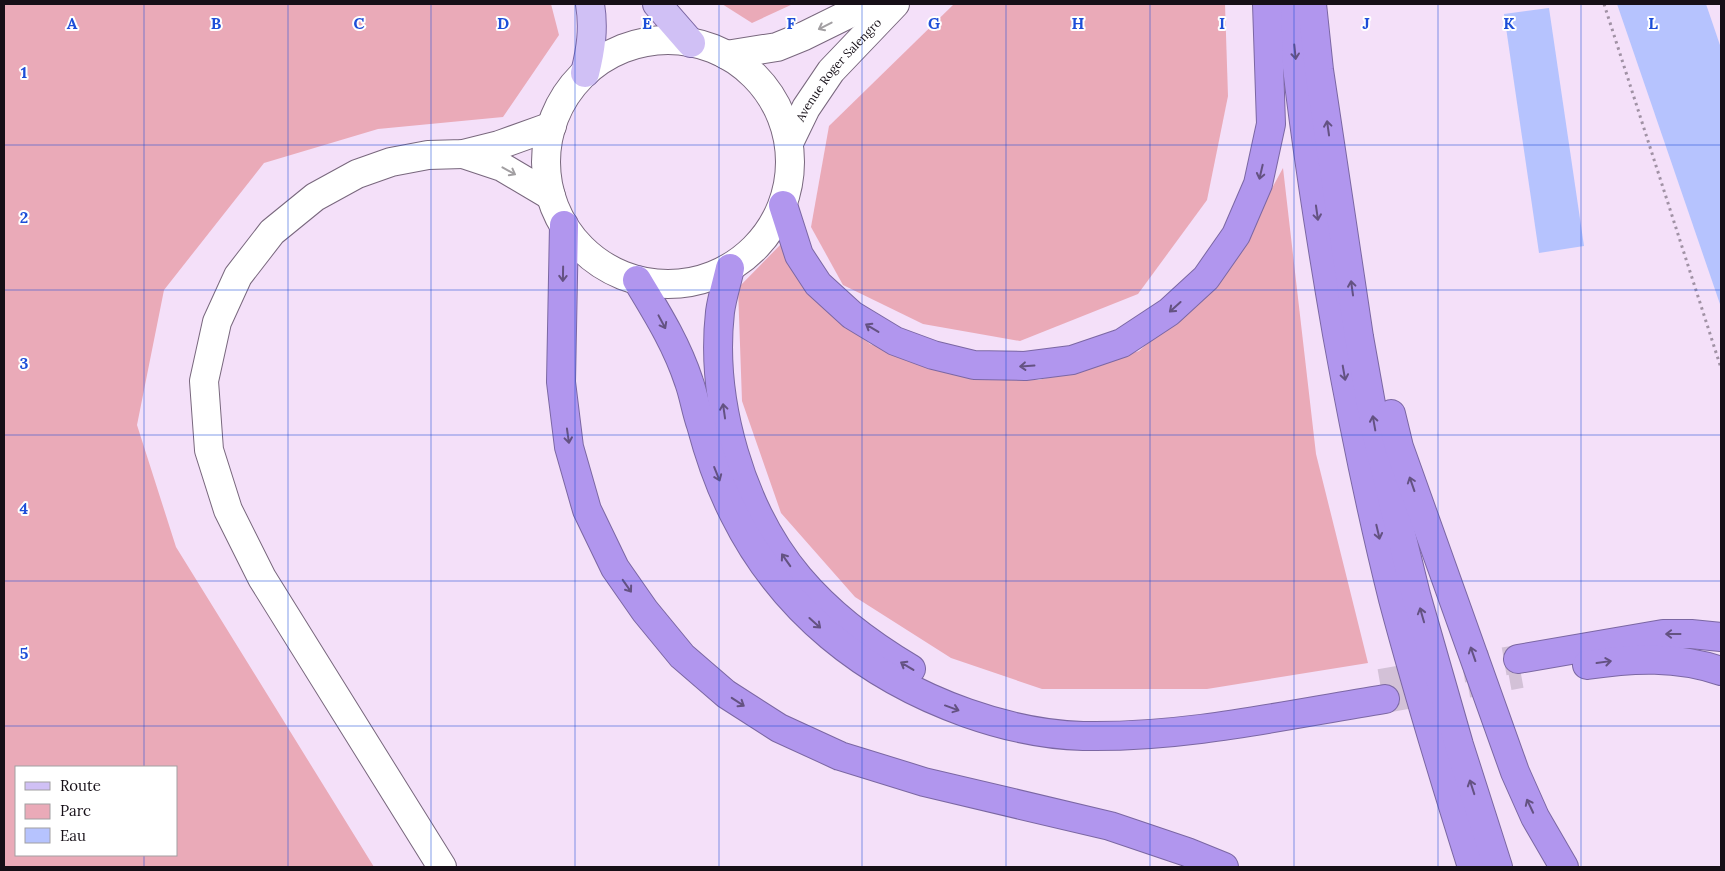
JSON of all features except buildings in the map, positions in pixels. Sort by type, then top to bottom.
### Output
[{"type":"highway","points":[[783,204],[799,255],[818,284],[852,315],[895,341],[933,355],[974,365],[1025,366],[1072,360],[1122,343],[1170,312],[1206,278],[1236,235],[1258,184],[1271,124],[1268,4]]},
{"type":"highway","points":[[1290,4],[1298,81],[1320,238],[1355,436],[1393,598],[1436,752],[1472,867]]},
{"type":"highway","points":[[1312,4],[1319,70],[1359,336],[1376,432],[1416,595],[1459,745],[1498,867]]},
{"type":"highway","points":[[564,225],[561,382],[569,447],[587,510],[615,568],[645,611],[682,656],[726,694],[779,728],[840,756],[924,782],[1110,826],[1187,852],[1224,867]]},
{"type":"highway","points":[[637,280],[658,313],[676,348],[689,383],[715,468],[733,514],[756,553],[782,590],[812,622],[855,656],[904,687],[942,704],[987,720],[1040,733],[1082,736],[1190,731],[1383,691],[1186,716],[1134,721],[1084,721],[1036,714],[989,702],[945,686],[880,650],[846,624],[798,578],[774,542],[753,505],[736,460],[725,419],[720,382],[717,343],[720,310],[730,268]]},
{"type":"highway","points":[[1359,336],[1384,382],[1399,447],[1514,772],[1535,817],[1564,867]]},
{"type":"highway","points":[[1721,637],[1662,634],[1519,667],[1646,659],[1673,660],[1703,665],[1721,671]]},
{"type":"main road","points":[[585,73],[592,46],[590,4]]},
{"type":"main road","points":[[657,4],[691,42]]},
{"type":"main road","name":"Avenue Roger Salengro","points":[[726,55],[776,47],[804,36],[869,4]]},
{"type":"main road","name":"Avenue Roger Salengro","points":[[789,143],[806,108],[831,72],[895,4]]},
{"type":"main road","points":[[663,40],[691,42],[709,47],[726,55],[749,71],[768,92],[781,117],[789,143],[790,175],[783,204],[771,230],[753,251],[730,268],[708,278],[685,284],[661,284],[637,280],[608,268],[583,250],[564,225],[551,196],[546,161],[548,143],[560,106],[571,88],[585,73],[608,56],[635,45],[663,40]]},
{"type":"main road","points":[[442,867],[262,578],[228,510],[209,450],[204,381],[217,322],[238,276],[272,232],[315,197],[357,174],[391,162],[428,155],[463,154],[499,145],[552,126]]},
{"type":"main road","points":[[463,154],[502,167],[551,196]]},
{"type":"path","points":[[1604,4],[1721,368]]},
{"type":"green space","points":[[4,4],[551,4],[559,35],[503,117],[378,129],[264,163],[164,290],[137,425],[176,547],[374,867],[4,867]]},
{"type":"green space","points":[[722,4],[793,4],[752,23]]},
{"type":"green space","points":[[954,4],[1225,4],[1228,96],[1207,200],[1138,294],[1020,341],[923,324],[843,285],[811,227],[829,126]]},
{"type":"green space","points":[[1283,168],[1316,454],[1368,663],[1207,689],[1042,689],[951,658],[855,597],[781,513],[742,401],[738,288],[784,241],[829,311],[870,344],[956,374],[1039,380],[1139,351],[1222,279]]},
{"type":"water","points":[[1617,4],[1706,4],[1721,48],[1721,307]]},
{"type":"water","points":[[1549,8],[1584,246],[1539,253],[1504,14]]},
{"type":"tunnel","points":[[1380,683],[1518,659]]},
{"type":"tunnel","points":[[1385,699],[1521,674]]}]
